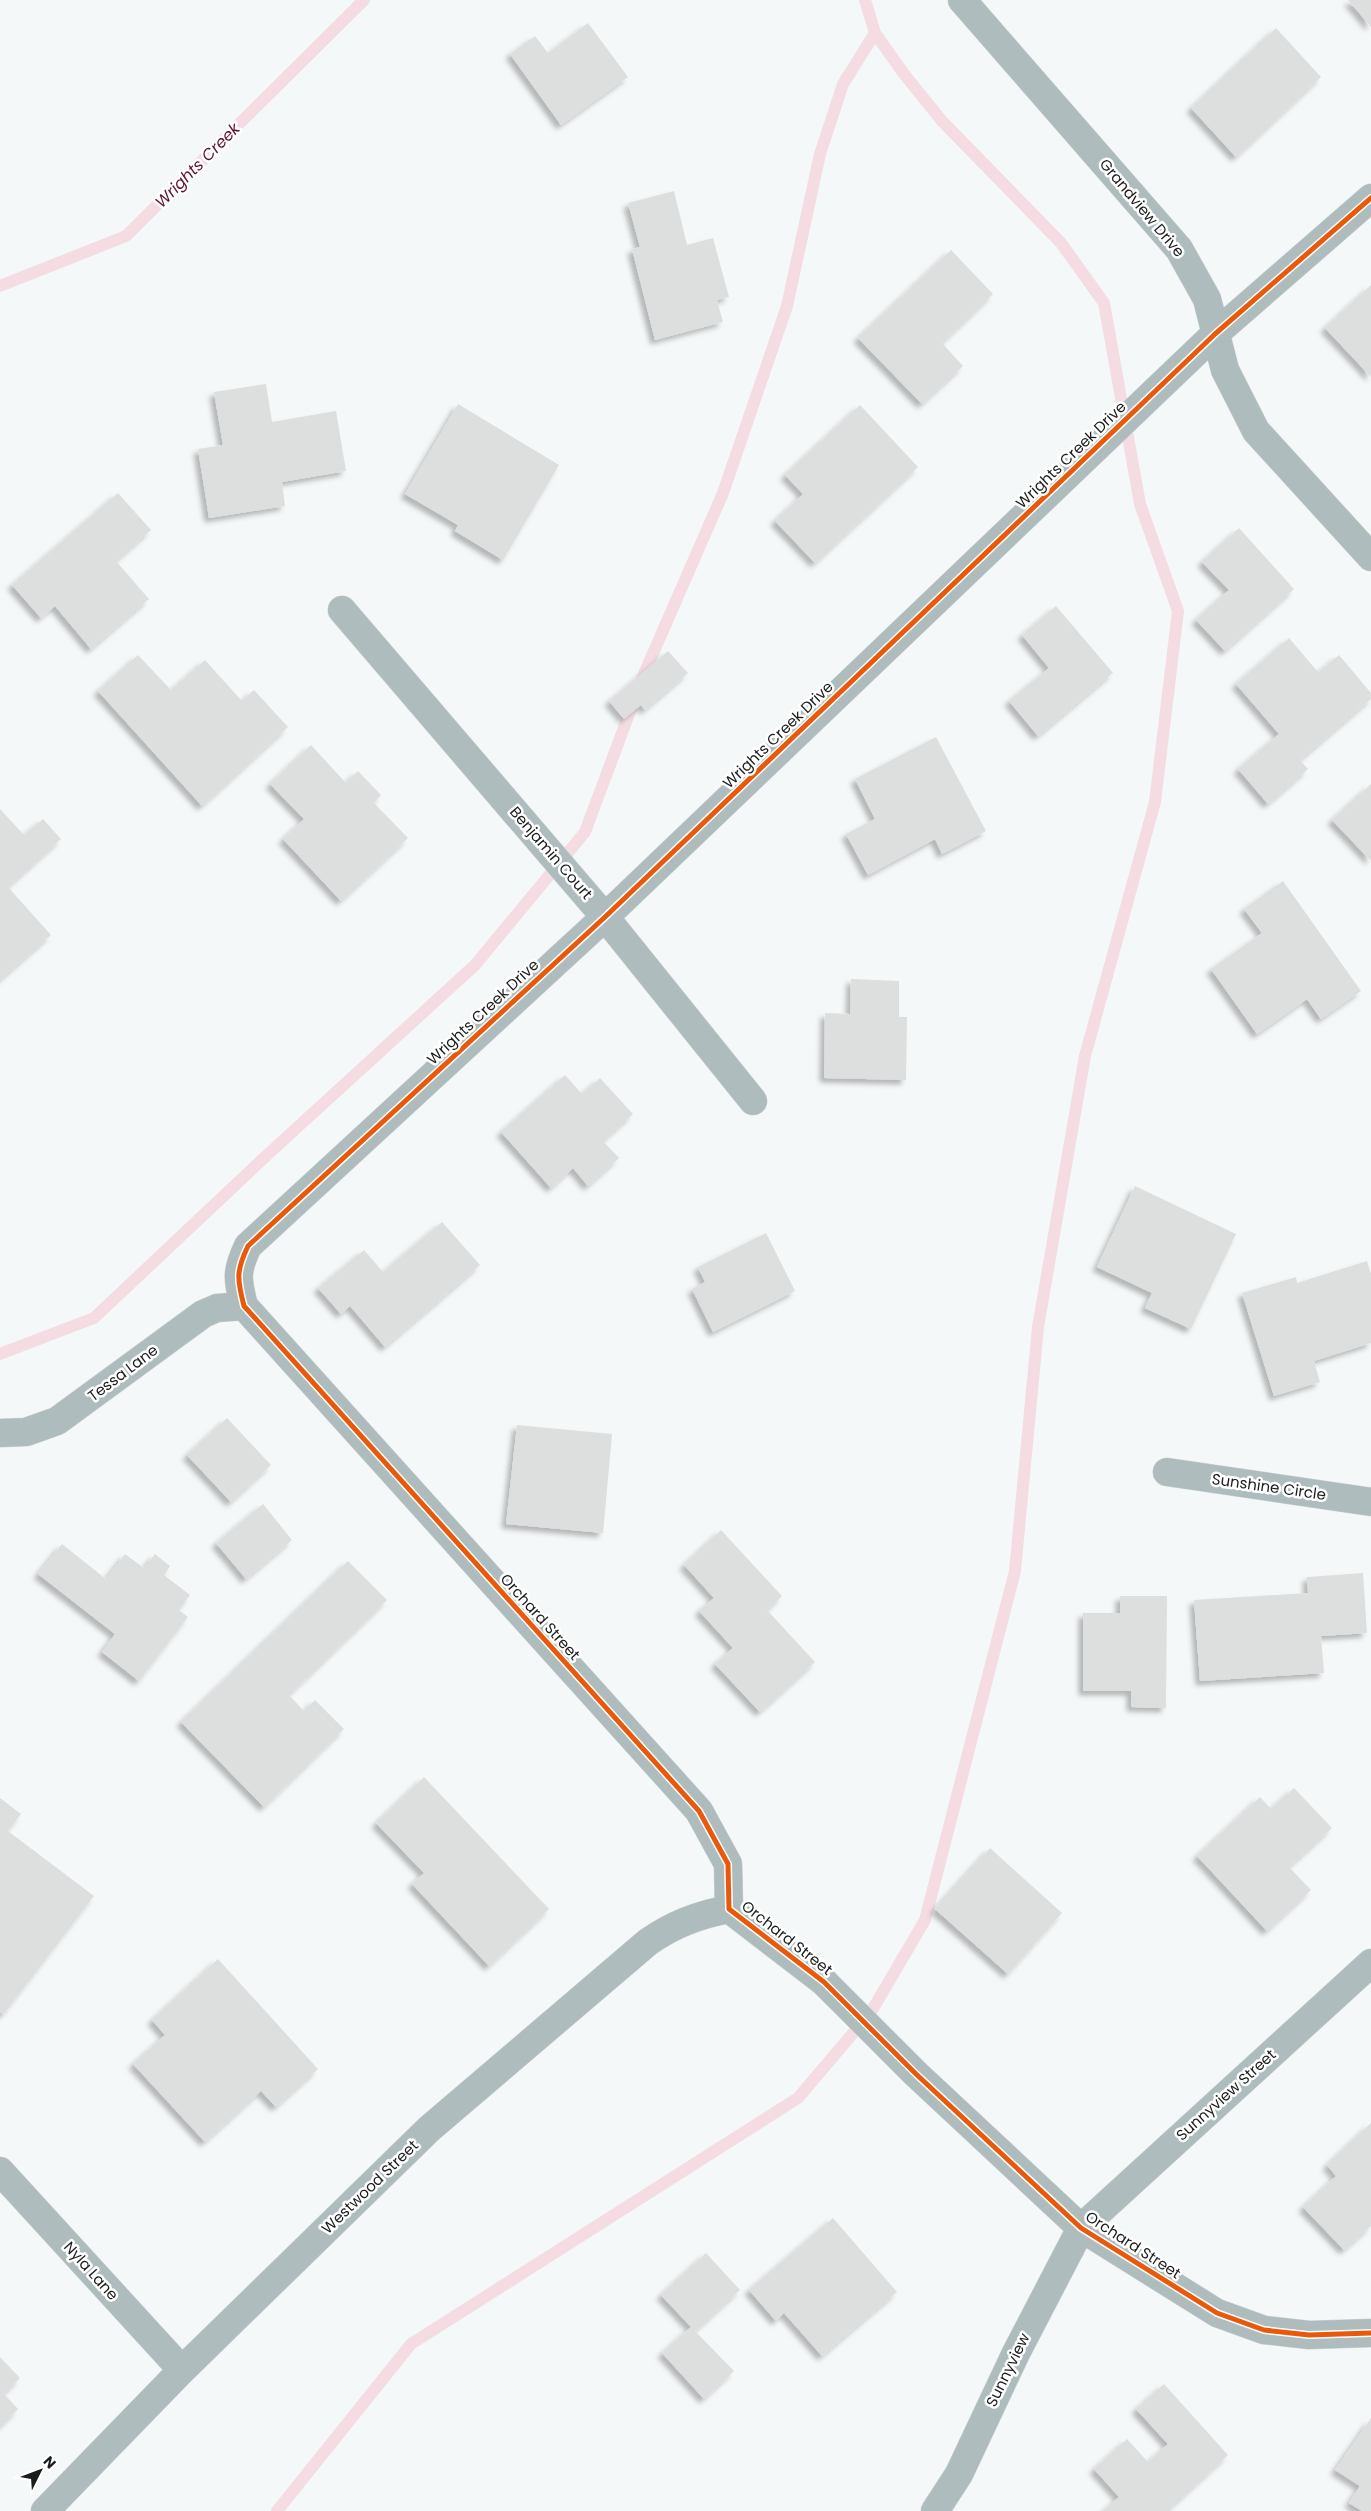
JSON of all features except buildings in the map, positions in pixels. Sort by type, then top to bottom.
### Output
[{"type":"street","name":"Grandview Drive","points":[[962,0],[1179,249],[1206,299],[1225,370],[1256,431],[1371,557]]},
{"type":"street","name":"Wrights Creek Drive","points":[[244,1306],[237,1281],[239,1266],[248,1246],[605,917],[1215,334],[1371,198]]},
{"type":"street","name":"Benjamin Court","points":[[342,610],[605,917],[753,1101]]},
{"type":"street","name":"Tessa Lane","points":[[0,1433],[26,1432],[58,1421],[203,1314],[216,1308],[244,1306]]},
{"type":"street","name":"Orchard Street","points":[[244,1306],[699,1811],[728,1864],[728,1909],[824,1982],[916,2074],[1081,2228],[1217,2313],[1254,2326],[1309,2335],[1371,2333]]},
{"type":"street","name":"Sunshine Circle","points":[[1167,1472],[1371,1502]]},
{"type":"street","name":"Westwood Street","points":[[45,2511],[182,2370],[429,2129],[648,1942],[668,1928],[699,1915],[728,1909]]},
{"type":"street","name":"Sunnyview Street","points":[[1081,2228],[1371,1963]]},
{"type":"street","name":"Nyla Lane","points":[[0,2171],[182,2370]]},
{"type":"street","name":"Sunnyview","points":[[935,2511],[959,2474],[1016,2352],[1081,2228]]},
{"type":"waterway","name":"Wrights Creek","points":[[0,286],[126,236],[364,0]]},
{"type":"waterway","points":[[277,2511],[411,2344],[798,2098],[871,2012],[925,1920],[1015,1571],[1038,1327],[1085,1056],[1155,802],[1178,611],[1140,504],[1104,303],[1061,243],[942,121],[904,74],[875,33],[865,0]]},
{"type":"waterway","points":[[0,1354],[94,1318],[266,1156],[475,965],[585,832],[644,674],[723,493],[787,306],[820,154],[843,84],[875,33]]},
{"type":"cycle path","points":[[1371,198],[1215,334],[605,917],[248,1246],[241,1262],[239,1275],[244,1306],[699,1811],[728,1864],[729,1909],[824,1982],[916,2074],[1081,2228],[1217,2313],[1264,2330],[1309,2335],[1371,2333]]}]
